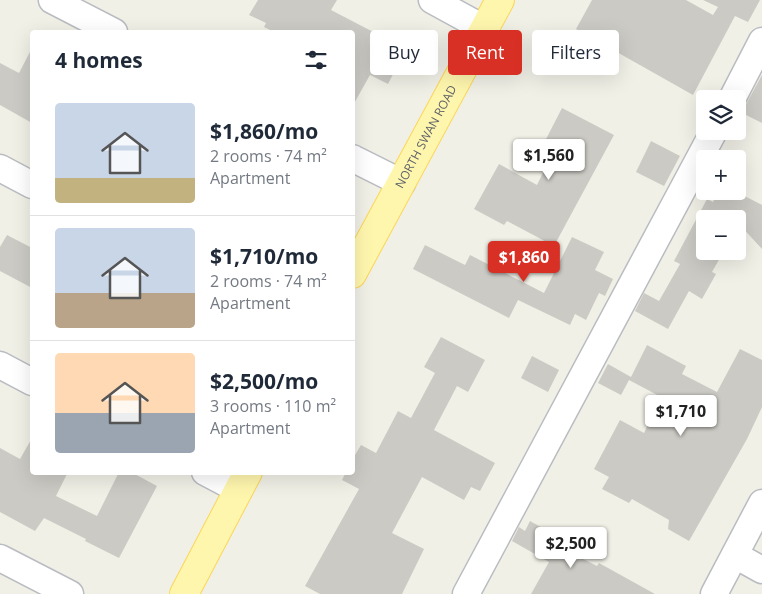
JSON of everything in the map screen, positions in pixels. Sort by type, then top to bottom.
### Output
[{"type":"main road","name":"NORTH SWAN ROAD","points":[[355,269],[500,0]]},
{"type":"main road","points":[[184,594],[243,481]]},
{"type":"street","points":[[52,0],[110,30]]},
{"type":"street","points":[[432,0],[485,29]]},
{"type":"street","points":[[737,90],[762,42]]},
{"type":"street","points":[[466,594],[709,140]]},
{"type":"street","points":[[355,160],[402,183]]},
{"type":"street","points":[[0,168],[30,184]]},
{"type":"street","points":[[0,365],[30,381]]},
{"type":"street","points":[[218,475],[243,481]]},
{"type":"street","points":[[714,594],[762,503]]},
{"type":"street","points":[[735,555],[762,570]]},
{"type":"street","points":[[0,558],[70,594]]},
{"type":"building","points":[[258,0],[337,0],[331,10],[370,30],[370,75],[355,102],[355,30],[270,30],[264,27],[266,23],[249,15]]},
{"type":"building","points":[[592,0],[686,0],[713,15],[718,7],[703,0],[760,0],[748,22],[735,16],[693,95],[619,53],[619,30],[576,29]]},
{"type":"building","points":[[30,52],[30,122],[0,105],[0,63],[19,73]]},
{"type":"building","points":[[370,75],[393,75],[388,84]]},
{"type":"building","points":[[762,75],[762,123],[746,115],[746,104]]},
{"type":"building","points":[[562,108],[614,135],[554,246],[507,221],[504,225],[474,209],[499,164],[537,185],[554,150],[544,143]]},
{"type":"building","points":[[651,141],[680,156],[664,186],[636,172]]},
{"type":"building","points":[[746,197],[762,205],[762,249],[746,232],[746,210],[701,210],[706,200],[713,202],[714,200],[746,200]]},
{"type":"building","points":[[696,220],[696,260],[719,260],[712,272],[716,274],[702,299],[689,291],[668,329],[635,311],[644,293],[659,301],[680,264],[674,261]]},
{"type":"building","points":[[7,235],[30,247],[30,287],[0,271],[0,247]]},
{"type":"building","points":[[572,237],[604,252],[595,270],[613,279],[605,296],[599,293],[586,320],[575,314],[570,325],[518,300],[509,318],[413,269],[425,245],[465,265],[470,255],[544,293]]},
{"type":"building","points":[[441,337],[485,360],[468,392],[457,386],[434,430],[495,463],[480,491],[471,487],[464,500],[422,477],[392,533],[424,549],[402,594],[320,594],[305,586],[359,489],[342,480],[344,475],[355,475],[355,455],[361,445],[376,453],[398,411],[411,418],[435,373],[424,367]]},
{"type":"building","points":[[647,345],[686,366],[682,374],[717,392],[740,349],[762,360],[762,407],[747,439],[689,541],[668,529],[669,520],[632,499],[629,503],[602,489],[609,477],[594,469],[620,420],[644,433],[661,397],[629,380],[621,395],[598,383],[608,364],[631,377]]},
{"type":"building","points":[[532,356],[559,370],[548,392],[521,378]]},
{"type":"building","points":[[30,442],[30,475],[66,475],[56,496],[97,516],[118,475],[137,475],[157,486],[119,558],[44,518],[35,531],[0,512],[0,448],[20,459]]},
{"type":"building","points":[[530,521],[557,536],[553,544],[597,566],[599,563],[655,594],[531,594],[549,562],[512,541],[519,527],[525,531]]}]
